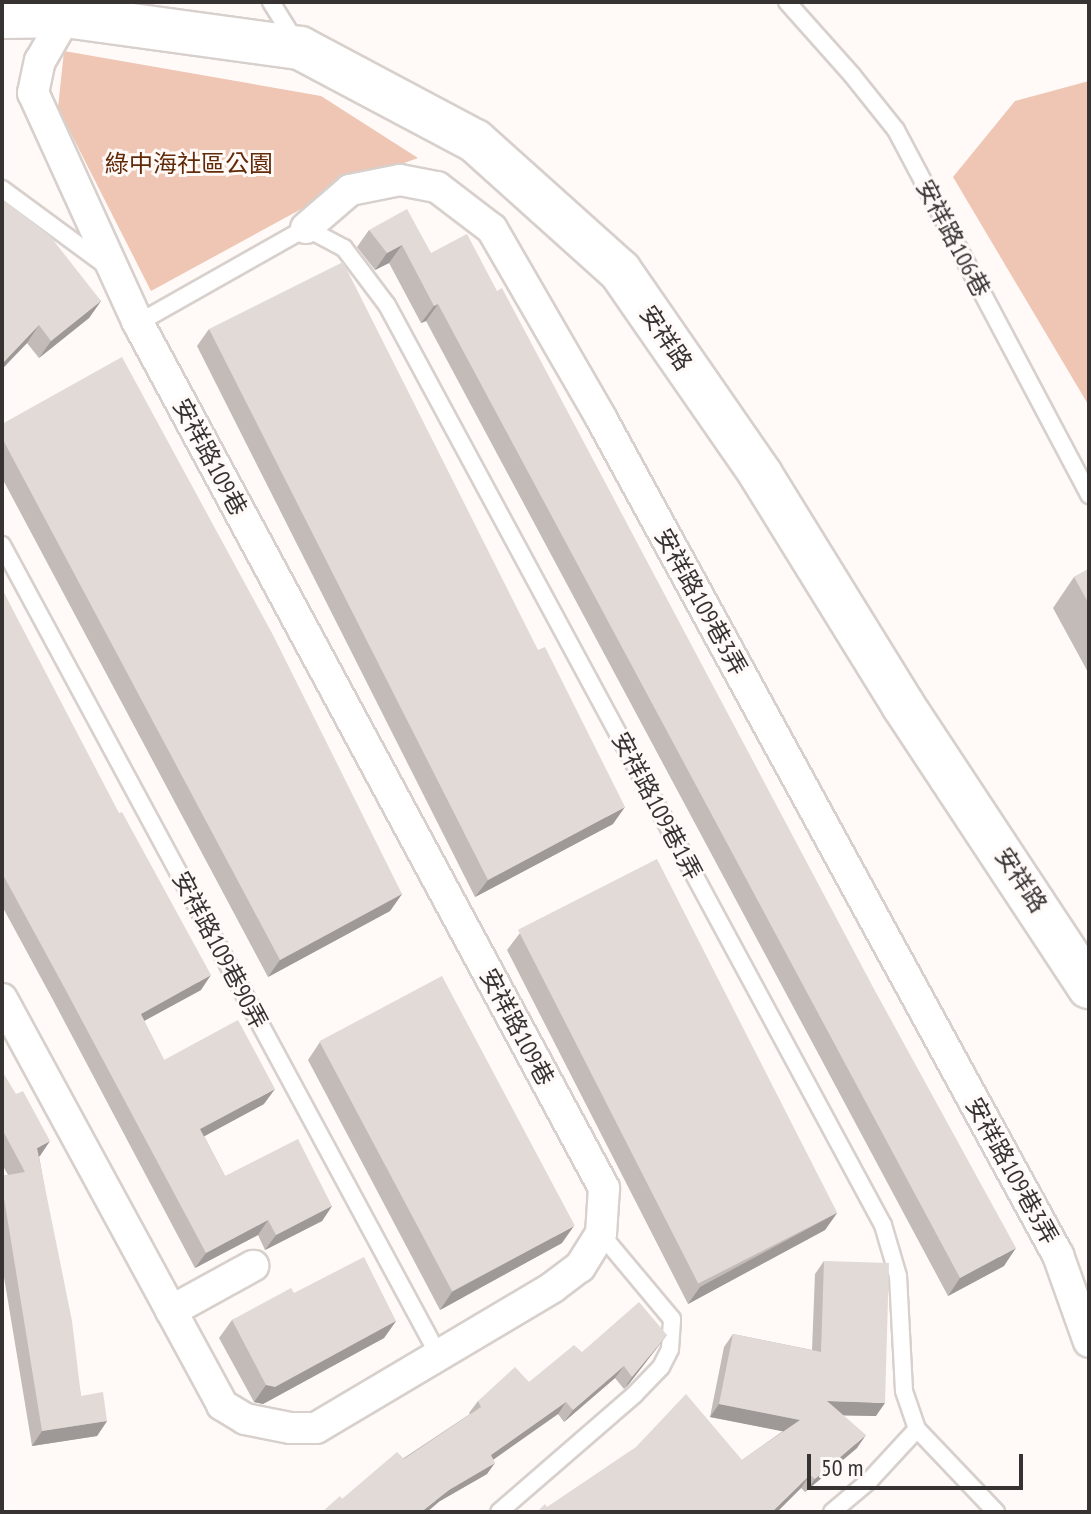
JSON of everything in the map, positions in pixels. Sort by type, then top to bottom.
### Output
[{"type":"street","name":"安祥路","points":[[2,17],[66,16],[300,48],[475,141],[620,271],[761,475],[903,705],[1089,987]]},
{"type":"street","name":"安祥路109巷","points":[[2,999],[222,1405],[245,1419],[290,1428],[316,1428],[553,1287],[580,1267],[601,1234],[604,1188],[138,323],[33,93],[40,61],[66,16]]},
{"type":"street","name":"安祥路109巷3弄","points":[[306,228],[350,190],[400,180],[437,187],[492,229],[608,432],[1058,1255],[1089,1342]]},
{"type":"street","points":[[171,1311],[253,1266]]},
{"type":"lane","points":[[271,2],[300,48]]},
{"type":"lane","name":"安祥路106巷","points":[[787,2],[896,130],[1089,495]]},
{"type":"lane","points":[[2,189],[114,271]]},
{"type":"lane","name":"安祥路109巷3弄","points":[[138,323],[306,228]]},
{"type":"lane","name":"安祥路109巷1弄","points":[[306,228],[344,248],[387,305],[883,1225],[898,1276],[904,1391],[917,1429],[996,1512]]},
{"type":"lane","name":"安祥路109巷90弄","points":[[2,545],[438,1354]]},
{"type":"lane","points":[[499,1512],[635,1394],[661,1367],[670,1349],[672,1319],[601,1234]]},
{"type":"lane","points":[[832,1512],[870,1480],[917,1429]]},
{"type":"green space","name":"綠中海社區公園","points":[[64,51],[321,96],[418,158],[351,182],[151,291],[58,108]]},
{"type":"green space","points":[[1089,81],[1089,406],[953,177],[1015,101]]},
{"type":"building","points":[[2,199],[50,236],[101,301],[51,341],[39,325],[2,364]]},
{"type":"building","points":[[407,209],[431,253],[467,234],[497,291],[502,288],[874,989],[1016,1248],[960,1278],[438,304],[434,306],[402,245],[387,253],[369,230]]},
{"type":"building","points":[[343,262],[538,650],[545,647],[625,807],[488,880],[209,329]]},
{"type":"building","points":[[122,357],[273,635],[402,894],[280,960],[2,438],[2,424]]},
{"type":"building","points":[[1089,569],[1089,604],[1074,577]]},
{"type":"building","points":[[2,589],[119,813],[122,812],[211,975],[141,1014],[164,1060],[238,1020],[275,1089],[200,1129],[225,1176],[298,1139],[332,1206],[276,1235],[268,1220],[206,1253],[2,873]]},
{"type":"building","points":[[657,859],[837,1213],[698,1284],[518,930]]},
{"type":"building","points":[[442,976],[575,1226],[452,1291],[319,1041]]},
{"type":"building","points":[[2,1071],[16,1094],[23,1091],[50,1141],[37,1148],[72,1321],[81,1396],[103,1392],[107,1421],[42,1431],[2,1186],[2,1176],[25,1172],[2,1129]]},
{"type":"building","points":[[364,1257],[396,1321],[275,1387],[266,1385],[232,1320],[291,1288],[294,1293]]},
{"type":"building","points":[[824,1261],[889,1263],[885,1403],[827,1401],[866,1435],[815,1479],[810,1475],[772,1512],[537,1512],[636,1447],[686,1394],[742,1460],[800,1420],[719,1404],[733,1334],[821,1352]]},
{"type":"building","points":[[639,1302],[667,1335],[632,1377],[624,1366],[573,1410],[566,1402],[491,1455],[495,1463],[449,1490],[421,1512],[322,1512],[397,1452],[404,1459],[481,1407],[478,1401],[515,1367],[529,1382],[574,1345],[582,1352]]}]
